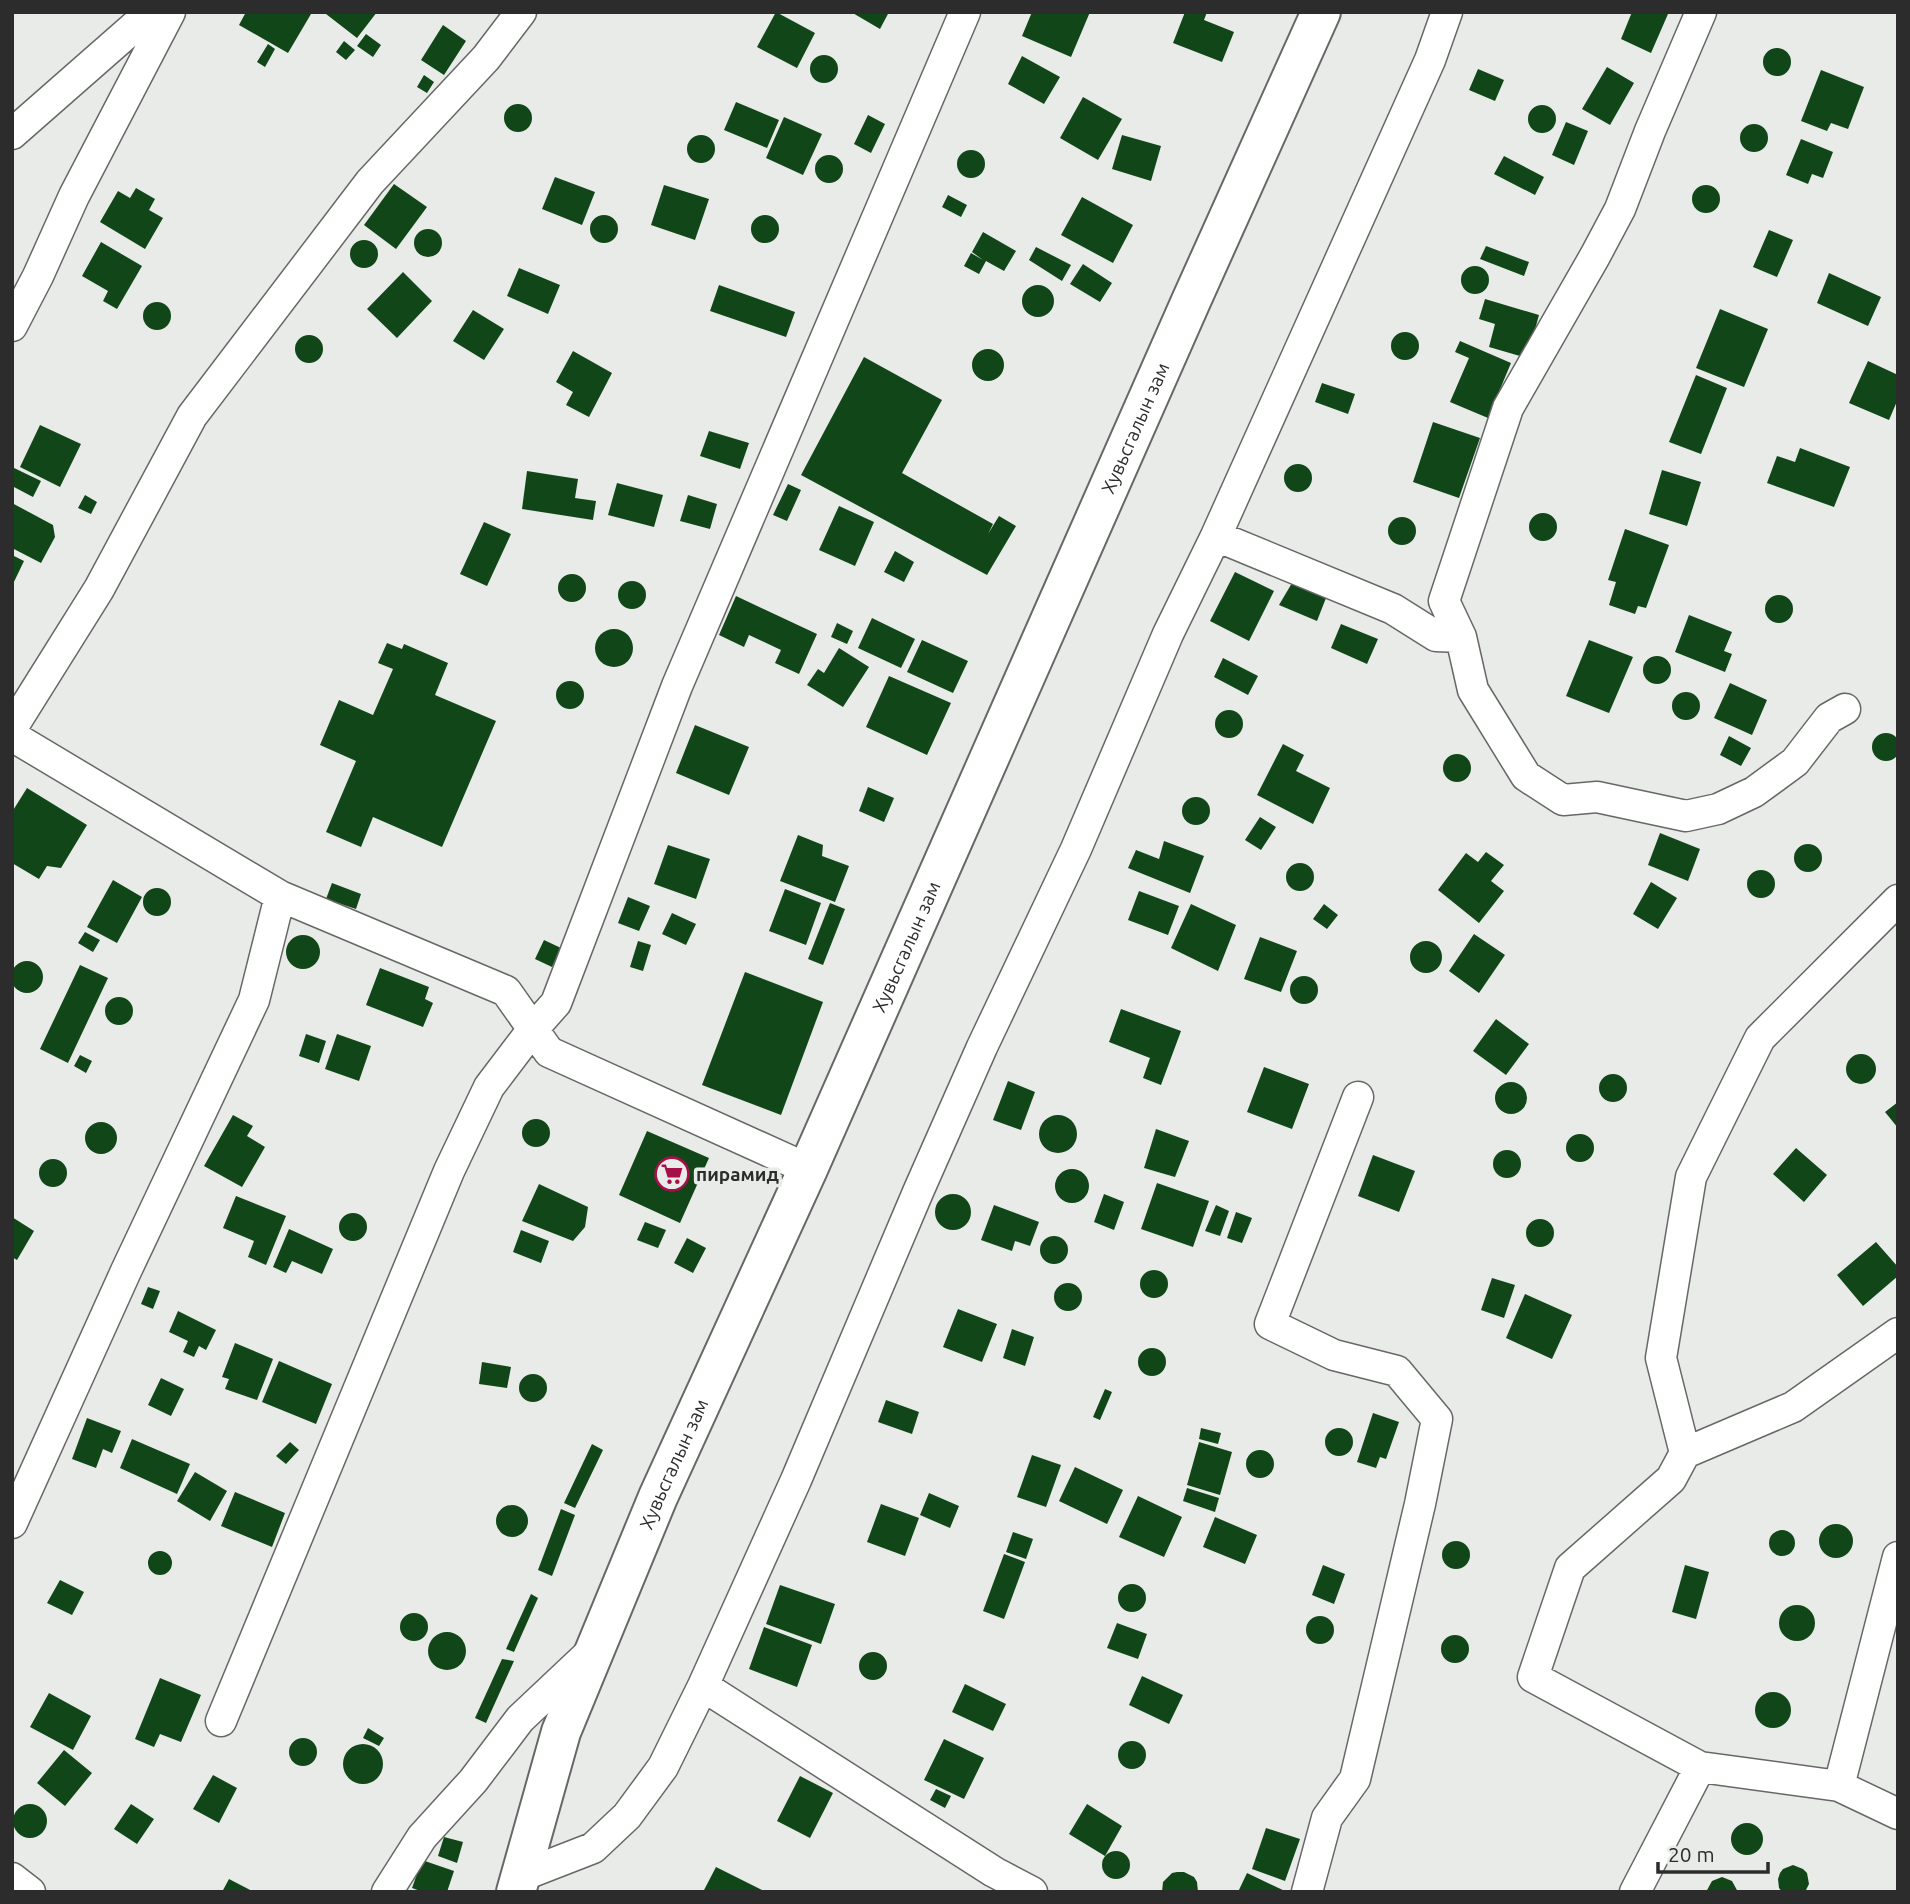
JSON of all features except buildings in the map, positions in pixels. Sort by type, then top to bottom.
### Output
[{"type":"main road","name":"Хувьсгалын зам","points":[[519,1884],[561,1732],[658,1497],[808,1169],[1321,12]]},
{"type":"street","points":[[12,134],[151,12]]},
{"type":"street","points":[[12,326],[74,196],[170,12]]},
{"type":"street","points":[[12,728],[99,589],[192,416],[370,182],[486,58],[521,12]]},
{"type":"street","points":[[221,1720],[449,1171],[489,1087],[556,1003],[677,686],[965,12]]},
{"type":"street","points":[[519,1884],[593,1848],[627,1816],[663,1767],[796,1480],[982,1048],[1076,849],[1168,634],[1216,536],[1430,60],[1447,12]]},
{"type":"street","points":[[1701,12],[1620,209],[1508,408],[1444,601],[1461,637],[1473,690],[1526,776],[1563,800],[1597,797],[1685,816],[1718,809],[1754,792],[1795,762],[1829,718],[1845,709]]},
{"type":"street","points":[[1216,536],[1393,609],[1436,636],[1461,637]]},
{"type":"street","points":[[12,736],[281,895],[506,991],[550,1052],[808,1169]]},
{"type":"street","points":[[12,1523],[126,1271],[254,1000],[281,895]]},
{"type":"street","points":[[1685,1453],[1661,1359],[1691,1177],[1760,1038],[1898,900]]},
{"type":"street","points":[[1307,1892],[1327,1818],[1355,1779],[1420,1504],[1437,1419],[1397,1371],[1334,1355],[1270,1325],[1358,1097]]},
{"type":"street","points":[[1898,1333],[1793,1407],[1685,1453],[1671,1479],[1570,1568],[1532,1677],[1700,1767],[1839,1786],[1898,1814]]},
{"type":"street","points":[[1839,1786],[1898,1557]]},
{"type":"street","points":[[387,1892],[422,1837],[473,1781],[520,1719],[596,1648]]},
{"type":"street","points":[[702,1686],[994,1872],[1031,1892]]},
{"type":"street","points":[[1635,1892],[1700,1767]]},
{"type":"street","points":[[12,1878],[30,1892]]},
{"type":"place","name":"пирамид","points":[[672,1174]]}]
